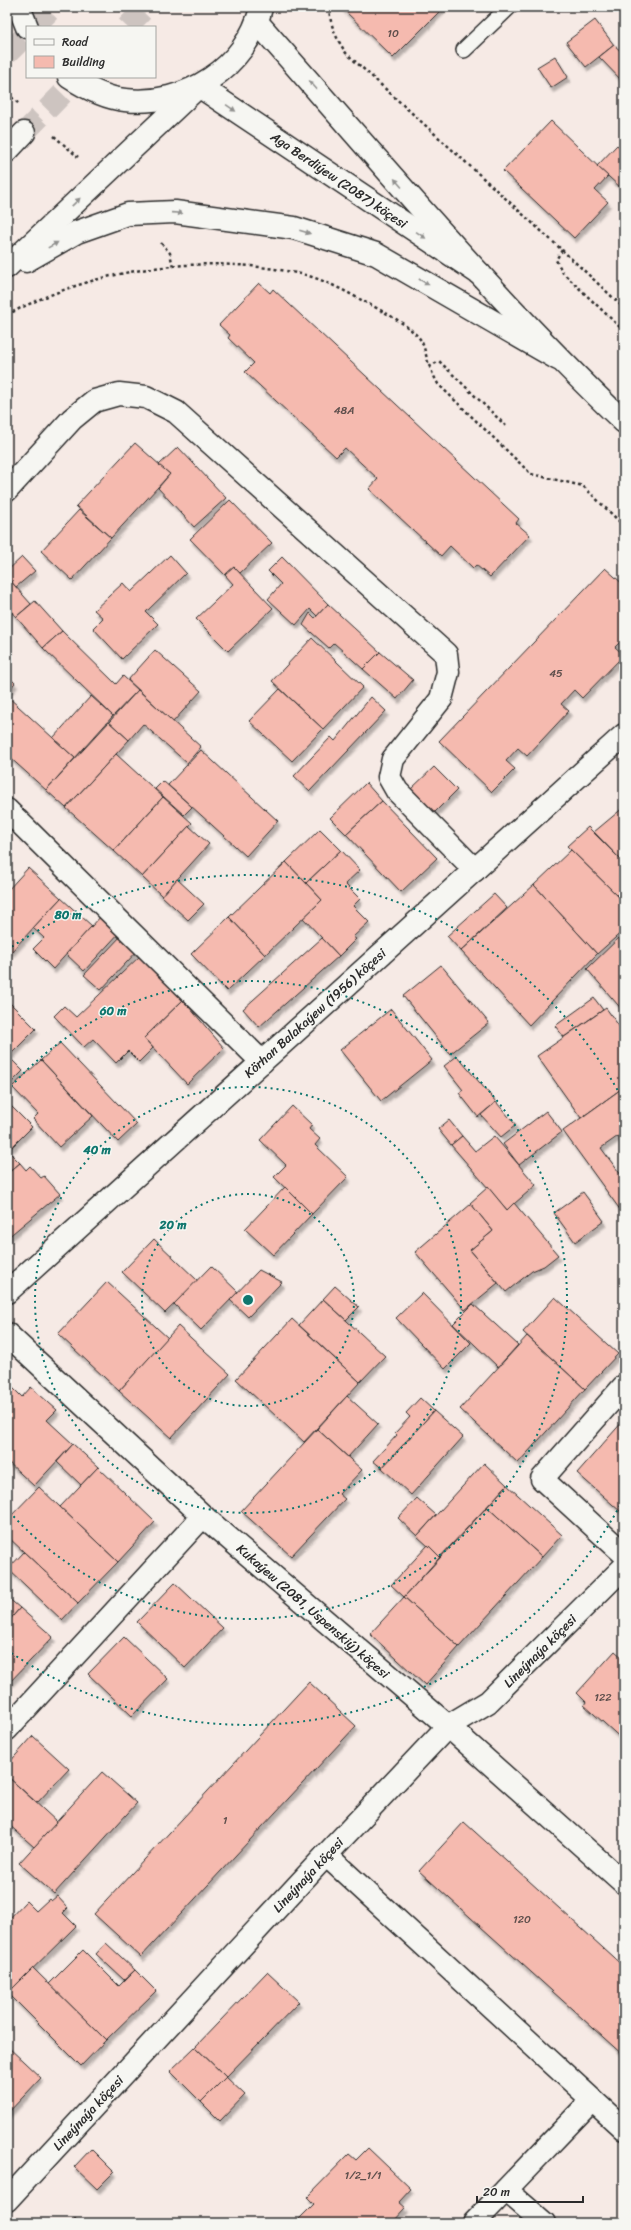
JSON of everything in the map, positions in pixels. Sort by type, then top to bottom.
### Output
[{"type":"street","points":[[19,7],[27,26]]},
{"type":"street","points":[[7,267],[199,86],[228,64],[243,48],[263,12]]},
{"type":"street","name":"Aga Berdiýew (2087) köçesi","points":[[263,12],[480,274],[558,359],[624,422]]},
{"type":"street","points":[[71,78],[89,90],[125,100],[163,99],[199,86]]},
{"type":"street","name":"Aga Berdiýew (2087) köçesi","points":[[199,86],[480,274]]},
{"type":"street","points":[[7,151],[24,133]]},
{"type":"street","points":[[7,271],[77,232],[128,214],[175,212],[294,228],[376,254],[558,359]]},
{"type":"street","points":[[7,490],[72,419],[94,401],[119,394],[146,397],[176,412],[446,654],[448,672],[441,699],[393,759],[389,777],[397,790],[475,870]]},
{"type":"street","name":"Körhan Balakaýew (1956) köçesi","points":[[7,1292],[624,735]]},
{"type":"street","points":[[7,810],[262,1062]]},
{"type":"street","name":"Kukaýew (2081, Uspenskiý) köçesi","points":[[7,1334],[203,1516],[448,1726],[624,1883]]},
{"type":"street","points":[[624,1386],[542,1479],[624,1554]]},
{"type":"street","points":[[7,1729],[203,1516]]},
{"type":"street","name":"Lineýnaýa köçesi","points":[[7,2200],[326,1855],[448,1726],[488,1702],[624,1567]]},
{"type":"street","points":[[326,1855],[624,2129]]},
{"type":"street","points":[[474,2223],[592,2100]]},
{"type":"street","points":[[506,2190],[544,2223]]},
{"type":"lane","points":[[464,50],[509,7]]},
{"type":"path","points":[[329,7],[330,22],[346,53],[622,306]]},
{"type":"path","points":[[562,250],[556,260],[563,272],[624,331]]},
{"type":"path","points":[[7,315],[38,299],[83,282],[133,271],[186,266],[249,265],[303,274],[351,295],[392,316],[420,339],[429,367],[438,384],[531,474],[583,486],[624,526]]},
{"type":"path","points":[[429,367],[439,361],[507,427]]},
{"type":"building","points":[[341,7],[444,7],[393,58]]},
{"type":"building","points":[[595,20],[614,45],[586,67],[566,42]]},
{"type":"building","points":[[614,45],[624,54],[624,83],[599,57]]},
{"type":"building","points":[[555,56],[568,77],[551,88],[537,67]]},
{"type":"building","points":[[551,121],[608,176],[595,190],[608,202],[574,238],[503,171]]},
{"type":"building","points":[[617,145],[624,151],[624,185],[621,188],[597,166]]},
{"type":"building","points":[[259,283],[270,293],[273,289],[519,519],[516,523],[530,535],[490,577],[476,565],[473,568],[450,546],[441,556],[369,489],[378,479],[345,448],[336,457],[245,372],[254,363],[228,338],[230,335],[219,325]]},
{"type":"building","points":[[135,443],[170,474],[111,538],[76,506]]},
{"type":"building","points":[[178,447],[226,498],[194,527],[158,488],[170,474],[159,465]]},
{"type":"building","points":[[230,500],[272,543],[240,573],[234,567],[225,575],[190,539]]},
{"type":"building","points":[[79,510],[111,538],[72,580],[41,551]]},
{"type":"building","points":[[170,555],[186,573],[146,612],[158,624],[122,659],[93,628],[103,618],[94,610],[123,583],[131,592]]},
{"type":"building","points":[[22,557],[35,571],[16,587],[7,577],[7,571]]},
{"type":"building","points":[[282,557],[328,604],[317,616],[310,609],[296,625],[268,599],[281,584],[268,571]]},
{"type":"building","points":[[234,567],[273,608],[228,651],[196,619],[233,584],[225,575]]},
{"type":"building","points":[[605,568],[624,585],[624,638],[615,647],[624,655],[582,698],[574,690],[561,704],[569,711],[527,756],[518,748],[506,761],[515,769],[492,792],[439,741]]},
{"type":"building","points":[[7,577],[31,604],[16,617],[7,607]]},
{"type":"building","points":[[35,601],[62,631],[43,648],[16,617]]},
{"type":"building","points":[[328,604],[380,652],[363,669],[334,643],[329,648],[303,625],[310,613],[315,618]]},
{"type":"building","points":[[62,631],[116,684],[123,676],[138,690],[113,716],[43,648]]},
{"type":"building","points":[[312,638],[363,687],[323,729],[272,681]]},
{"type":"building","points":[[155,650],[201,691],[173,722],[128,680]]},
{"type":"building","points":[[380,652],[413,680],[397,699],[363,669]]},
{"type":"building","points":[[7,675],[15,683],[7,692]]},
{"type":"building","points":[[280,689],[323,729],[292,761],[249,721]]},
{"type":"building","points":[[138,690],[201,747],[187,763],[143,724],[129,740],[109,722]]},
{"type":"building","points":[[7,696],[75,758],[46,790],[7,755]]},
{"type":"building","points":[[91,696],[113,716],[75,758],[53,738]]},
{"type":"building","points":[[371,697],[386,711],[310,791],[294,776],[331,737],[335,741]]},
{"type":"building","points":[[109,722],[129,740],[66,808],[46,790]]},
{"type":"building","points":[[201,750],[278,821],[246,856],[168,785]]},
{"type":"building","points":[[116,754],[163,797],[114,851],[66,808]]},
{"type":"building","points":[[434,767],[457,790],[433,814],[410,790]]},
{"type":"building","points":[[163,781],[192,807],[184,815],[155,789]]},
{"type":"building","points":[[366,783],[382,801],[346,834],[330,818]]},
{"type":"building","points":[[163,797],[192,823],[142,877],[114,851]]},
{"type":"building","points":[[382,801],[437,858],[401,892],[346,834]]},
{"type":"building","points":[[624,807],[624,863],[594,832]]},
{"type":"building","points":[[189,826],[209,844],[162,896],[142,877]]},
{"type":"building","points":[[588,827],[624,863],[624,902],[567,846]]},
{"type":"building","points":[[320,829],[341,850],[306,883],[286,862]]},
{"type":"building","points":[[341,850],[360,870],[345,884],[360,899],[353,906],[369,922],[353,937],[356,939],[339,956],[303,918],[322,900],[306,883]]},
{"type":"building","points":[[571,850],[624,902],[624,930],[597,954],[534,885]]},
{"type":"building","points":[[286,862],[322,900],[265,955],[229,917]]},
{"type":"building","points":[[28,868],[61,898],[11,952],[7,949],[7,891]]},
{"type":"building","points":[[177,879],[204,904],[188,920],[162,896]]},
{"type":"building","points":[[534,885],[597,954],[529,1025],[461,951]]},
{"type":"building","points":[[494,894],[507,908],[461,951],[447,936]]},
{"type":"building","points":[[61,898],[92,926],[53,969],[33,949],[44,938],[33,928]]},
{"type":"building","points":[[103,914],[121,931],[84,971],[66,954]]},
{"type":"building","points":[[229,917],[265,955],[227,991],[191,954]]},
{"type":"building","points":[[624,933],[624,1012],[587,969]]},
{"type":"building","points":[[123,934],[139,949],[101,990],[84,975]]},
{"type":"building","points":[[322,938],[339,956],[259,1027],[243,1009]]},
{"type":"building","points":[[142,954],[183,1000],[144,1038],[153,1048],[139,1062],[128,1051],[116,1063],[93,1039],[84,1047],[54,1016],[64,1006],[76,1017]]},
{"type":"building","points":[[441,965],[489,1023],[450,1054],[403,996]]},
{"type":"building","points":[[594,998],[603,1010],[564,1037],[555,1026]]},
{"type":"building","points":[[7,1000],[36,1029],[7,1058]]},
{"type":"building","points":[[183,1000],[224,1048],[187,1084],[144,1038]]},
{"type":"building","points":[[606,1008],[624,1033],[624,1087],[581,1118],[537,1056]]},
{"type":"building","points":[[391,1009],[432,1060],[381,1101],[340,1050]]},
{"type":"building","points":[[60,1043],[137,1124],[118,1142],[41,1060]]},
{"type":"building","points":[[8,1056],[23,1071],[7,1087],[7,1058]]},
{"type":"building","points":[[457,1056],[496,1102],[478,1117],[459,1093],[463,1090],[444,1066]]},
{"type":"building","points":[[41,1060],[93,1116],[59,1147],[33,1119],[38,1114],[12,1087]]},
{"type":"building","points":[[624,1087],[624,1132],[601,1148],[624,1179],[624,1209],[621,1211],[563,1131]]},
{"type":"building","points":[[7,1102],[32,1127],[11,1148],[7,1144]]},
{"type":"building","points":[[496,1102],[516,1125],[501,1137],[481,1115]]},
{"type":"building","points":[[292,1106],[312,1125],[309,1129],[320,1139],[315,1145],[348,1177],[312,1214],[274,1177],[286,1165],[260,1140]]},
{"type":"building","points":[[546,1111],[562,1132],[519,1165],[503,1144]]},
{"type":"building","points":[[449,1120],[462,1136],[451,1145],[438,1129]]},
{"type":"building","points":[[462,1136],[475,1151],[494,1136],[536,1185],[507,1210],[451,1145]]},
{"type":"building","points":[[7,1150],[20,1163],[7,1174]]},
{"type":"building","points":[[20,1163],[26,1170],[30,1166],[41,1178],[44,1176],[60,1194],[7,1238],[7,1174]]},
{"type":"building","points":[[285,1187],[312,1214],[273,1255],[245,1229]]},
{"type":"building","points":[[488,1187],[507,1210],[514,1203],[558,1255],[544,1266],[532,1271],[506,1292],[470,1250],[493,1231],[470,1203]]},
{"type":"building","points":[[583,1192],[604,1221],[575,1242],[554,1213]]},
{"type":"building","points":[[471,1204],[493,1231],[470,1250],[498,1283],[465,1310],[415,1252]]},
{"type":"building","points":[[154,1239],[198,1281],[165,1313],[122,1272]]},
{"type":"building","points":[[211,1266],[238,1292],[201,1330],[174,1304]]},
{"type":"building","points":[[259,1270],[282,1282],[248,1317],[230,1300]]},
{"type":"building","points":[[107,1282],[168,1338],[119,1391],[58,1334]]},
{"type":"building","points":[[335,1286],[359,1307],[346,1320],[323,1299]]},
{"type":"building","points":[[422,1293],[471,1343],[445,1369],[396,1318]]},
{"type":"building","points":[[555,1297],[618,1354],[585,1389],[523,1332]]},
{"type":"building","points":[[323,1299],[385,1356],[360,1382],[299,1325]]},
{"type":"building","points":[[473,1304],[518,1345],[498,1367],[453,1324]]},
{"type":"building","points":[[292,1319],[360,1382],[304,1442],[236,1379]]},
{"type":"building","points":[[178,1326],[230,1374],[171,1438],[119,1391]]},
{"type":"building","points":[[527,1336],[585,1389],[518,1463],[460,1409]]},
{"type":"building","points":[[12,1387],[22,1397],[31,1387],[57,1410],[47,1420],[73,1444],[34,1486],[7,1461],[7,1392]]},
{"type":"building","points":[[347,1396],[378,1424],[348,1457],[317,1429]]},
{"type":"building","points":[[420,1398],[434,1411],[382,1468],[373,1461],[397,1435],[395,1433],[410,1417],[406,1413]]},
{"type":"building","points":[[434,1411],[463,1437],[411,1495],[382,1468]]},
{"type":"building","points":[[624,1420],[624,1509],[621,1512],[577,1473]]},
{"type":"building","points":[[317,1429],[362,1470],[339,1494],[345,1499],[291,1556],[241,1511]]},
{"type":"building","points":[[73,1444],[98,1467],[81,1485],[57,1462]]},
{"type":"building","points":[[484,1463],[507,1485],[440,1557],[417,1536]]},
{"type":"building","points":[[98,1467],[155,1522],[118,1562],[60,1507]]},
{"type":"building","points":[[507,1485],[562,1535],[542,1557],[487,1507]]},
{"type":"building","points":[[39,1487],[118,1562],[78,1603],[7,1536],[7,1520]]},
{"type":"building","points":[[417,1498],[436,1515],[417,1536],[398,1518]]},
{"type":"building","points":[[487,1507],[542,1557],[459,1647],[404,1597]]},
{"type":"building","points":[[428,1545],[440,1557],[404,1597],[391,1585]]},
{"type":"building","points":[[24,1552],[78,1603],[62,1620],[8,1569]]},
{"type":"building","points":[[175,1583],[223,1628],[185,1668],[137,1622]]},
{"type":"building","points":[[7,1597],[20,1608],[7,1623]]},
{"type":"building","points":[[404,1597],[459,1647],[425,1685],[370,1634]]},
{"type":"building","points":[[20,1608],[53,1637],[7,1685],[7,1623]]},
{"type":"building","points":[[124,1637],[168,1679],[132,1716],[88,1674]]},
{"type":"building","points":[[615,1651],[624,1659],[624,1741],[584,1705],[586,1702],[577,1693]]},
{"type":"building","points":[[309,1682],[356,1726],[141,1957],[94,1914]]},
{"type":"building","points":[[33,1736],[69,1769],[37,1803],[7,1776],[7,1765]]},
{"type":"building","points":[[102,1772],[137,1803],[54,1894],[19,1863]]},
{"type":"building","points":[[7,1776],[57,1822],[34,1847],[7,1823]]},
{"type":"building","points":[[464,1822],[624,1967],[624,2056],[419,1871]]},
{"type":"building","points":[[57,1896],[68,1908],[63,1913],[76,1926],[8,1993],[7,1921],[26,1901],[36,1911],[49,1899],[51,1901]]},
{"type":"building","points":[[106,1943],[135,1970],[124,1980],[96,1954]]},
{"type":"building","points":[[83,1950],[119,1986],[135,1970],[156,1991],[106,2040],[49,1984]]},
{"type":"building","points":[[33,1968],[106,2040],[81,2066],[8,1993]]},
{"type":"building","points":[[267,1972],[299,2002],[226,2077],[195,2047]]},
{"type":"building","points":[[7,2046],[41,2078],[7,2114]]},
{"type":"building","points":[[195,2047],[226,2077],[201,2102],[170,2071]]},
{"type":"building","points":[[226,2077],[245,2095],[220,2121],[201,2102]]},
{"type":"building","points":[[368,2148],[411,2189],[399,2202],[406,2208],[392,2223],[295,2223],[314,2204],[307,2197],[349,2154],[356,2160]]},
{"type":"building","points":[[91,2149],[114,2172],[97,2189],[74,2167]]},
{"type":"building","points":[[75,2218],[80,2223],[71,2223]]},
{"type":"tunnel","points":[[35,26],[53,7]]},
{"type":"tunnel","points":[[128,26],[146,7]]},
{"type":"tunnel","points":[[7,54],[26,35]]},
{"type":"tunnel","points":[[24,133],[78,78]]}]
